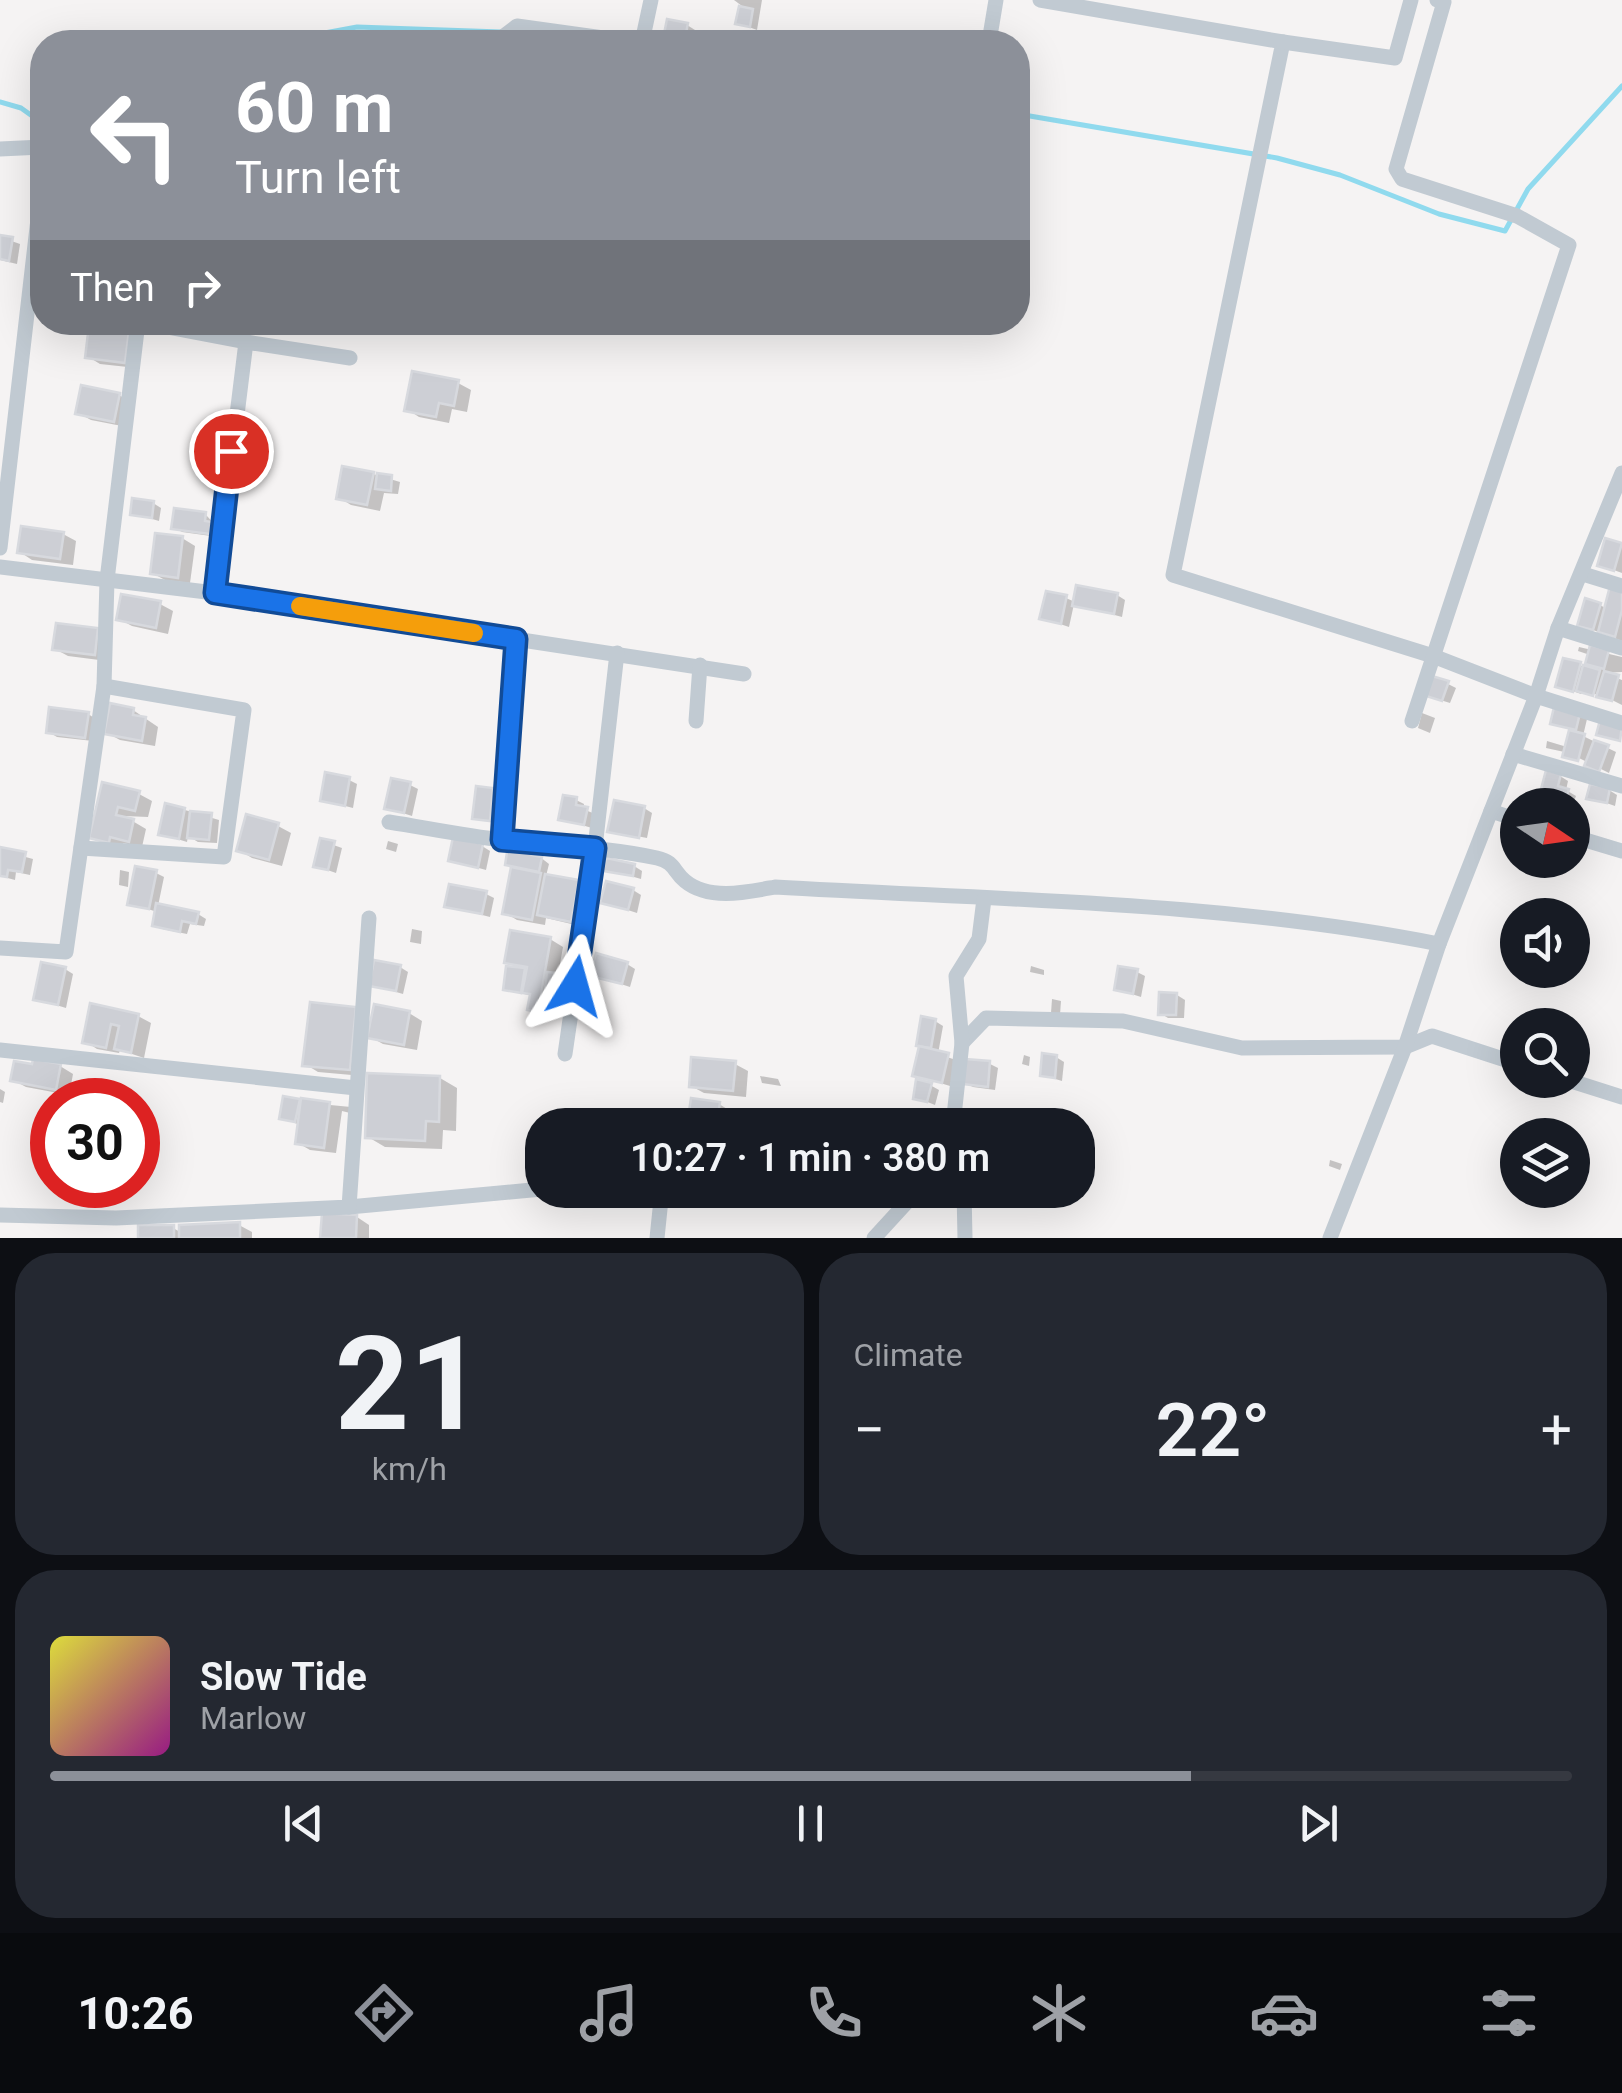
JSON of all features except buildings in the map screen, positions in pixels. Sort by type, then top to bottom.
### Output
[{"type":"street","points":[[645,30],[651,0]]},
{"type":"street","points":[[990,30],[996,0]]},
{"type":"street","points":[[1040,0],[1394,58],[1410,0]]},
{"type":"street","points":[[1412,721],[1569,245],[1512,215],[1402,178],[1396,169],[1444,2],[1437,0]]},
{"type":"street","points":[[511,30],[538,30]]},
{"type":"street","points":[[1284,42],[1172,576],[1433,656],[1536,696],[1622,722]]},
{"type":"street","points":[[0,149],[30,148]]},
{"type":"street","points":[[0,548],[30,288]]},
{"type":"street","points":[[0,948],[66,952],[104,686],[107,580],[138,335]]},
{"type":"street","points":[[209,335],[350,358]]},
{"type":"street","points":[[215,593],[246,342]]},
{"type":"street","points":[[1330,1238],[1536,696],[1558,628],[1622,474]]},
{"type":"street","points":[[0,567],[215,593],[744,674]]},
{"type":"street","points":[[1583,574],[1622,586]]},
{"type":"street","points":[[1558,628],[1622,648]]},
{"type":"street","points":[[502,840],[516,639]]},
{"type":"street","points":[[565,1054],[595,848],[617,653]]},
{"type":"street","points":[[696,721],[700,665]]},
{"type":"street","points":[[81,848],[224,857],[244,710],[104,686]]},
{"type":"street","points":[[1513,754],[1622,786]]},
{"type":"street","points":[[1491,812],[1500,815]]},
{"type":"street","points":[[389,822],[502,840],[595,848],[674,864],[685,880],[706,890],[740,894],[775,887],[984,899],[1346,926],[1439,944]]},
{"type":"street","points":[[1590,841],[1622,851]]},
{"type":"street","points":[[955,1108],[962,1043],[956,976],[980,939],[984,899]]},
{"type":"street","points":[[350,1207],[368,918]]},
{"type":"street","points":[[962,1043],[986,1018],[1123,1021],[1242,1048],[1405,1046],[1432,1036],[1500,1058]]},
{"type":"street","points":[[0,1050],[356,1088]]},
{"type":"street","points":[[1590,1087],[1622,1097]]},
{"type":"street","points":[[0,1215],[116,1218],[350,1207],[525,1190]]},
{"type":"street","points":[[657,1238],[660,1208]]},
{"type":"street","points":[[874,1238],[902,1208]]},
{"type":"street","points":[[964,1208],[965,1238]]},
{"type":"waterway","points":[[341,30],[443,30]]},
{"type":"waterway","points":[[1030,116],[1277,158],[1340,175],[1439,214],[1505,231],[1528,189],[1622,86]]},
{"type":"waterway","points":[[0,102],[30,114]]},
{"type":"slow traffic","points":[[300,606],[474,633]]},
{"type":"route","points":[[231,451],[215,593],[516,639],[502,840],[595,848],[575,986]]}]
